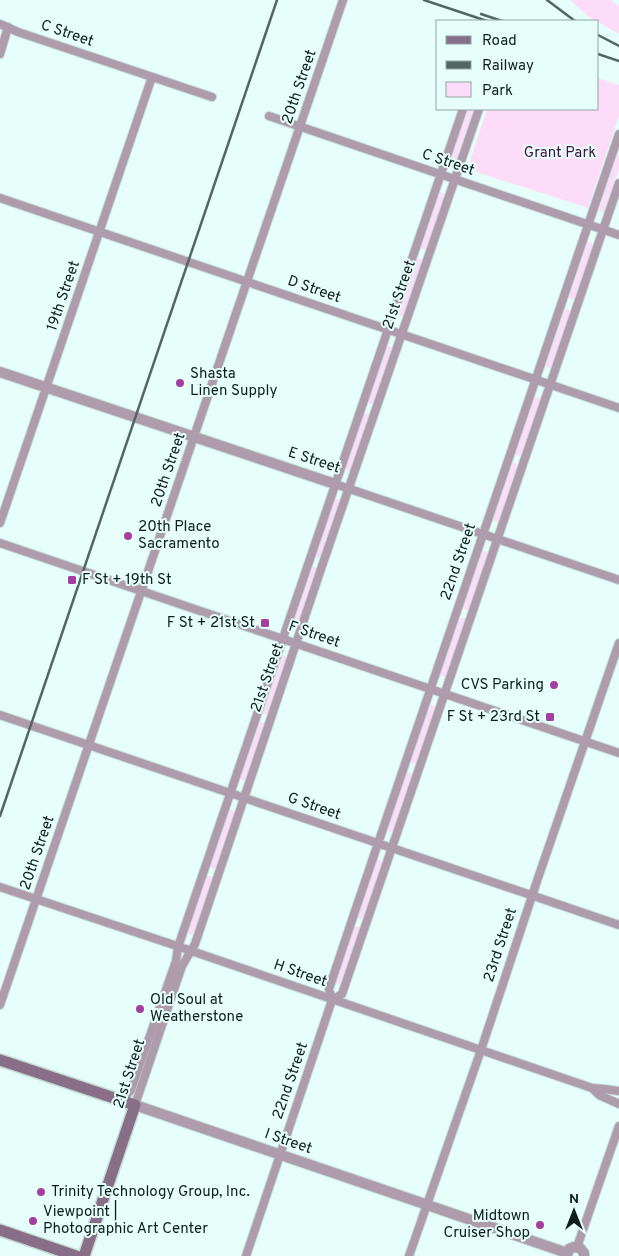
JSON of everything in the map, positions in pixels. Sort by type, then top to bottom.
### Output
[{"type":"main road","name":"I Street","points":[[0,1060],[135,1105]]},
{"type":"main road","name":"21st Street","points":[[84,1256],[135,1105]]},
{"type":"main road","points":[[0,1230],[76,1256]]},
{"type":"street","name":"20th Street","points":[[0,1006],[246,281],[344,0]]},
{"type":"street","name":"C Street","points":[[4,26],[212,97]]},
{"type":"street","points":[[0,54],[4,26]]},
{"type":"street","name":"19th Street","points":[[0,523],[152,77]]},
{"type":"street","name":"21st Street","points":[[121,1100],[132,1090],[176,961],[178,947],[463,110]]},
{"type":"street","name":"21st Street","points":[[135,1105],[182,966],[196,939],[479,110]]},
{"type":"street","name":"C Street","points":[[269,116],[619,235]]},
{"type":"street","name":"22nd Street","points":[[246,1256],[332,1000],[329,989],[619,134]]},
{"type":"street","name":"22nd Street","points":[[332,1000],[342,994],[619,182]]},
{"type":"street","name":"D Street","points":[[0,198],[619,408]]},
{"type":"street","name":"E Street","points":[[0,372],[619,580]]},
{"type":"street","name":"F Street","points":[[0,543],[619,753]]},
{"type":"street","name":"23rd Street","points":[[409,1256],[619,643]]},
{"type":"street","name":"G Street","points":[[0,715],[619,925]]},
{"type":"street","name":"H Street","points":[[0,887],[592,1088],[619,1091]]},
{"type":"street","name":"H Street","points":[[592,1088],[599,1095],[619,1104]]},
{"type":"street","name":"I Street","points":[[135,1105],[427,1204],[567,1255]]},
{"type":"street","points":[[577,1247],[619,1126]]},
{"type":"street","points":[[567,1255],[571,1247],[577,1247],[582,1250],[584,1256]]},
{"type":"green space","points":[[570,0],[611,0],[619,6],[619,34],[599,23],[599,20],[589,17]]},
{"type":"green space","name":"Grant Park","points":[[599,78],[619,85],[619,116],[588,208],[473,171],[470,161],[487,110],[599,110]]},
{"type":"green space","points":[[468,110],[474,110],[457,161],[453,162],[451,159]]},
{"type":"green space","points":[[619,154],[619,169],[604,211],[601,212],[599,209]]},
{"type":"green space","points":[[440,192],[444,193],[445,196],[427,249],[423,250],[421,247]]},
{"type":"green space","points":[[588,242],[591,242],[593,246],[574,299],[571,300],[569,297]]},
{"type":"green space","points":[[418,258],[422,262],[404,315],[401,317],[398,314]]},
{"type":"green space","points":[[566,309],[569,309],[570,312],[552,366],[549,368],[546,364]]},
{"type":"green space","points":[[388,346],[392,350],[374,403],[370,405],[368,402]]},
{"type":"green space","points":[[539,397],[540,400],[522,454],[518,456],[516,452],[534,398]]},
{"type":"green space","points":[[366,413],[369,416],[351,470],[348,471],[345,468],[363,415]]},
{"type":"green space","points":[[513,463],[516,463],[517,466],[499,520],[498,522],[494,521],[493,518]]},
{"type":"green space","points":[[336,499],[340,502],[322,557],[318,558],[316,554],[334,500]]},
{"type":"green space","points":[[483,551],[486,551],[488,554],[470,608],[466,610],[463,606]]},
{"type":"green space","points":[[311,568],[317,568],[317,570],[298,626],[295,626],[293,623]]},
{"type":"green space","points":[[464,618],[465,621],[447,675],[445,677],[441,676],[440,673],[459,619]]},
{"type":"green space","points":[[283,655],[287,659],[269,712],[265,715],[262,710],[281,656]]},
{"type":"green space","points":[[434,705],[435,708],[417,762],[415,764],[411,763],[429,706]]},
{"type":"green space","points":[[261,722],[265,725],[247,779],[243,781],[240,777],[259,723]]},
{"type":"green space","points":[[408,772],[412,776],[394,830],[390,832],[388,827],[406,773]]},
{"type":"green space","points":[[233,810],[234,813],[216,867],[212,869],[210,865],[228,811]]},
{"type":"green space","points":[[381,860],[382,863],[364,917],[360,919],[358,915],[376,861]]},
{"type":"green space","points":[[208,876],[211,876],[212,879],[194,933],[190,935],[188,931]]},
{"type":"green space","points":[[355,926],[360,929],[341,983],[338,985],[335,982]]},
{"type":"railway","points":[[0,816],[277,0]]},
{"type":"railway","points":[[424,0],[484,20]]},
{"type":"railway","points":[[547,0],[574,20]]},
{"type":"railway","points":[[481,14],[499,20]]},
{"type":"railway","points":[[599,36],[619,46]]},
{"type":"railway","points":[[599,54],[619,61]]},
{"type":"place","name":"Shasta Linen Supply","points":[[180,383]]},
{"type":"place","name":"20th Place Sacramento","points":[[128,536]]},
{"type":"place","name":"F St + 19th St","points":[[72,580]]},
{"type":"place","name":"F St + 21st St","points":[[265,623]]},
{"type":"place","name":"CVS Parking","points":[[554,685]]},
{"type":"place","name":"F St + 23rd St","points":[[550,717]]},
{"type":"place","name":"Old Soul at Weatherstone","points":[[140,1009]]},
{"type":"place","name":"Trinity Technology Group, Inc.","points":[[41,1192]]},
{"type":"place","name":"Viewpoint | Photographic Art Center","points":[[33,1221]]},
{"type":"place","name":"Midtown Cruiser Shop","points":[[540,1225]]}]
